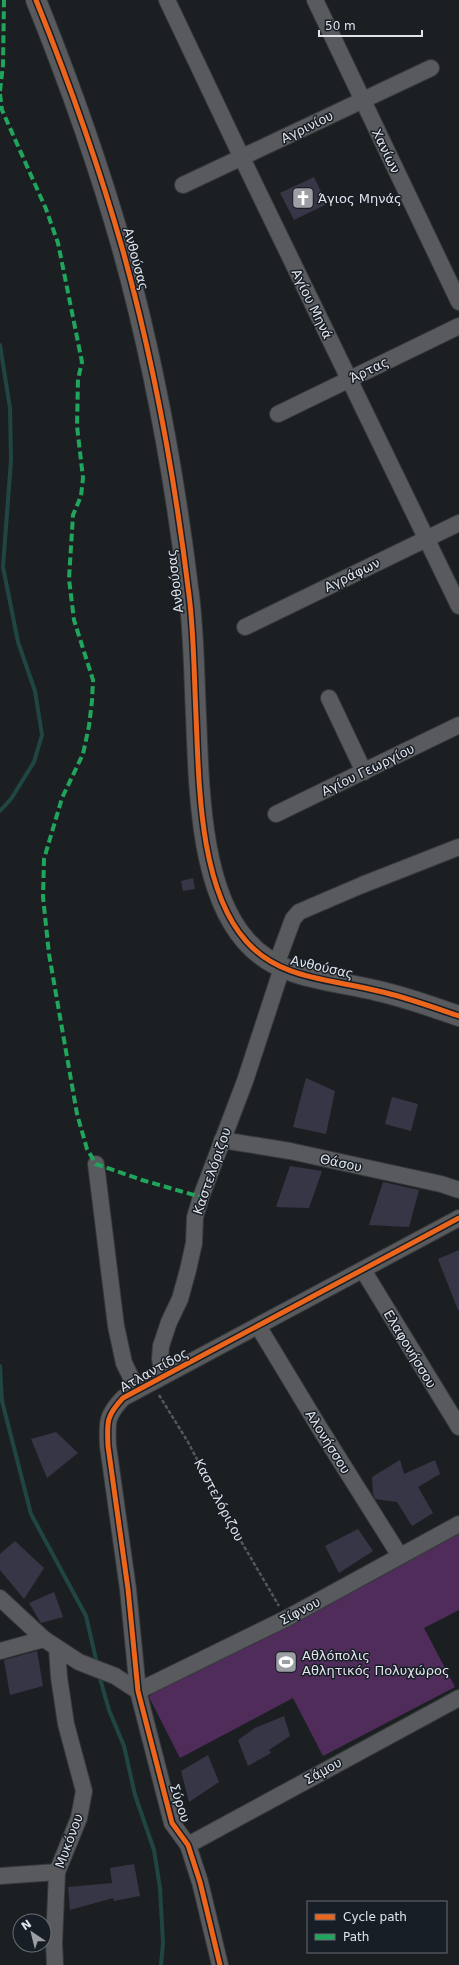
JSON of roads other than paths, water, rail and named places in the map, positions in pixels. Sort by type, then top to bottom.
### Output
[{"type":"street","name":"Ανθούσας","points":[[36,0],[77,110],[111,211],[138,308],[160,411],[189,597],[201,794],[208,858],[213,878],[225,911],[234,925],[257,952],[279,967],[300,974],[388,993],[459,1016]]},
{"type":"street","name":"Αγίου Μηνά","points":[[167,0],[459,606]]},
{"type":"street","name":"Χανίων","points":[[314,0],[459,302]]},
{"type":"street","name":"Αγρινίου","points":[[183,185],[431,68]]},
{"type":"street","name":"Άρτας","points":[[278,414],[459,326]]},
{"type":"street","name":"Αγράφων","points":[[245,627],[459,523]]},
{"type":"street","points":[[329,698],[364,772]]},
{"type":"street","name":"Αγίου Γεωργίου","points":[[276,814],[459,725]]},
{"type":"street","name":"Καστελόριζου","points":[[151,1383],[160,1359],[161,1346],[169,1322],[180,1299],[194,1243],[195,1217],[211,1167],[245,1081],[293,919],[299,912],[362,885],[459,848]]},
{"type":"street","name":"Θάσου","points":[[222,1140],[297,1153],[441,1184],[459,1190]]},
{"type":"street","points":[[96,1164],[116,1326],[124,1363],[151,1383]]},
{"type":"street","name":"Ατλαντίδος","points":[[138,1691],[128,1589],[108,1446],[107,1426],[111,1411],[123,1398],[459,1218]]},
{"type":"street","name":"Ελαφονήσσου","points":[[363,1270],[459,1427]]},
{"type":"street","name":"Αλονήσσου","points":[[258,1326],[318,1427],[400,1556]]},
{"type":"street","name":"Σίφνου","points":[[138,1691],[287,1618],[459,1524]]},
{"type":"street","points":[[0,1598],[51,1643],[79,1662],[115,1676],[138,1691]]},
{"type":"street","points":[[0,1651],[51,1643]]},
{"type":"street","name":"Μυκόνου","points":[[51,1643],[59,1677],[66,1724],[84,1791],[79,1818],[57,1872],[54,1943],[55,1965]]},
{"type":"street","name":"Σύρου","points":[[138,1691],[172,1823],[188,1845],[200,1882],[220,1965]]},
{"type":"street","name":"Σάμου","points":[[188,1845],[459,1698]]},
{"type":"street","points":[[0,1876],[57,1872]]},
{"type":"waterway","points":[[0,345],[10,408],[11,460],[3,567],[18,642],[35,691],[42,735],[34,762],[11,799],[0,811]]},
{"type":"waterway","points":[[0,1366],[2,1401],[31,1514],[86,1616],[97,1664]]},
{"type":"waterway","points":[[99,1675],[109,1710],[124,1746],[135,1795],[154,1850],[160,1888],[163,1943],[161,1965]]},
{"type":"place","name":"Άγιος Μηνάς","points":[[303,198]]},
{"type":"place","name":"Αθλόπολις Αθλητικός Πολυχώρος","points":[[286,1662]]}]
